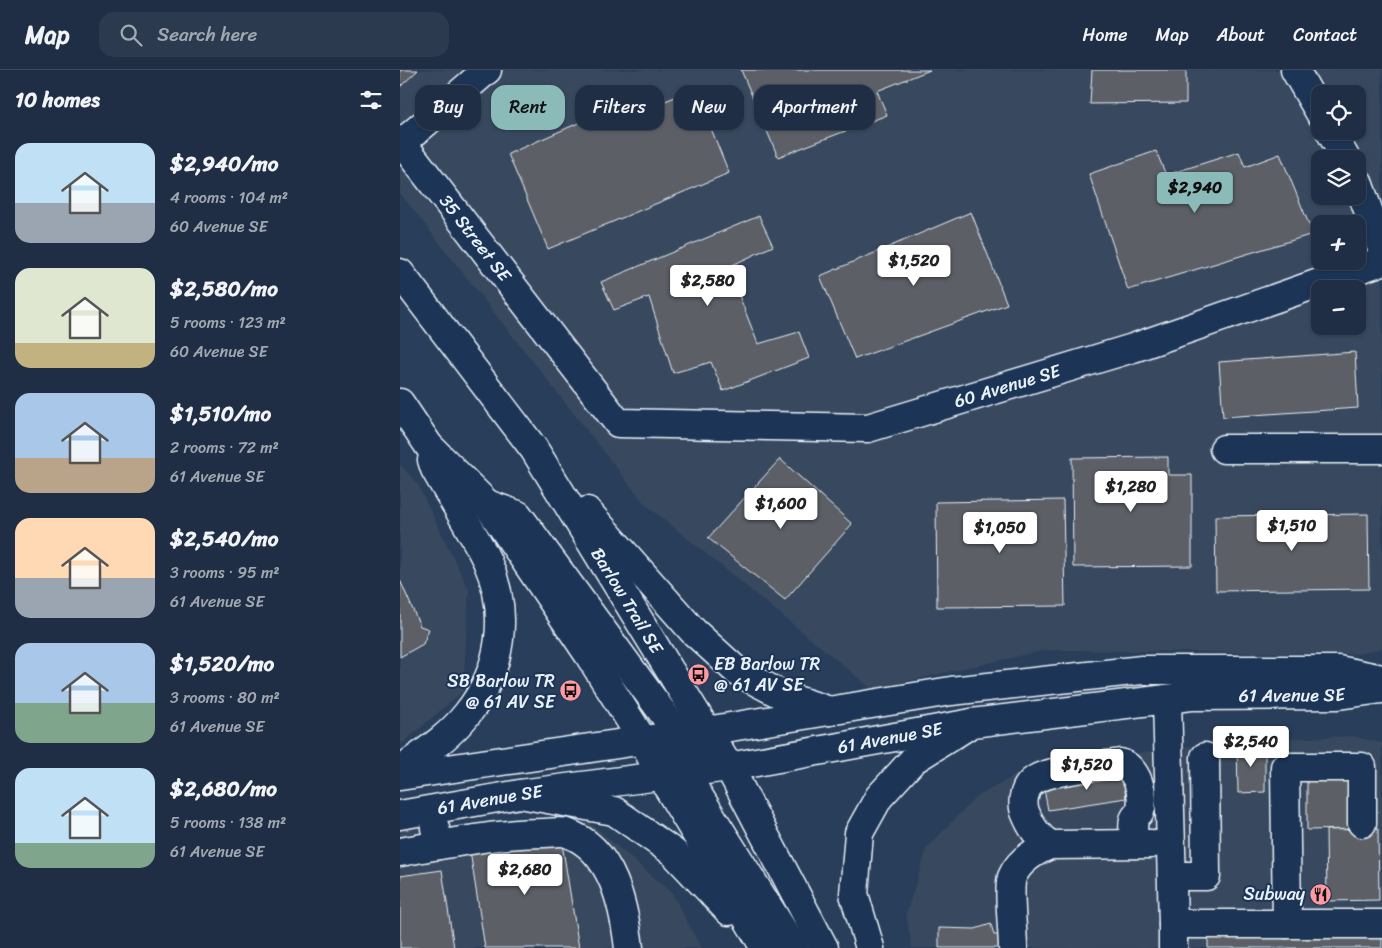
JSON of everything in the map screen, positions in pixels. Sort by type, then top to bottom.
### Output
[{"type":"main road","name":"35 Street SE","points":[[487,70],[401,142],[618,423]]},
{"type":"main road","points":[[1295,70],[1311,98]]},
{"type":"main road","points":[[1366,202],[1380,236]]},
{"type":"main road","name":"60 Avenue SE","points":[[618,423],[868,428],[1133,348],[1382,261]]},
{"type":"main road","name":"Barlow Trail SE","points":[[400,273],[534,449],[729,767],[824,948]]},
{"type":"main road","points":[[400,403],[428,446],[487,504],[589,655],[642,739],[673,774],[794,948]]},
{"type":"main road","points":[[400,770],[438,743],[467,715],[487,684],[500,645],[499,598],[487,562],[435,469],[428,446]]},
{"type":"main road","points":[[534,449],[693,631],[731,666],[738,672],[784,696],[830,711]]},
{"type":"main road","points":[[1224,449],[1382,449]]},
{"type":"main road","points":[[487,504],[518,515],[679,735],[699,759],[712,765],[729,767]]},
{"type":"main road","name":"61 Avenue SE","points":[[400,776],[706,731],[951,691],[1142,670],[1338,670],[1382,679]]},
{"type":"main road","name":"61 Avenue SE","points":[[400,815],[520,794],[729,767],[972,723],[1191,696],[1338,695],[1382,689]]},
{"type":"main road","points":[[1167,699],[1173,936],[1287,924],[1382,924]]},
{"type":"main road","points":[[870,948],[854,894],[859,832],[879,797],[913,760],[972,723]]},
{"type":"main road","points":[[1172,876],[1206,876],[1204,756]]},
{"type":"main road","points":[[1050,845],[1038,837],[1023,806],[1025,791],[1036,779],[1120,763],[1126,764],[1131,769],[1142,791],[1140,811],[1134,832]]},
{"type":"main road","points":[[1287,924],[1286,767],[1362,767],[1362,823]]},
{"type":"main road","points":[[673,774],[765,948]]},
{"type":"main road","points":[[520,794],[614,811],[673,852],[765,948]]},
{"type":"main road","points":[[432,809],[439,845]]},
{"type":"main road","points":[[1013,948],[1012,878],[1021,862],[1035,851],[1050,845],[1134,832],[1170,830],[1205,818]]},
{"type":"main road","points":[[400,852],[497,835],[566,833],[583,842],[600,857],[621,898],[629,948]]},
{"type":"shaded area","points":[[400,70],[1382,70],[1382,648],[1359,654],[1046,650],[872,689],[644,503],[400,193]]},
{"type":"shaded area","points":[[400,464],[418,485],[469,590],[463,691],[404,742],[400,743]]},
{"type":"shaded area","points":[[1351,736],[1382,743],[1382,948],[912,948],[906,914],[927,848],[975,798],[1028,768],[1228,741]]},
{"type":"shaded area","points":[[589,822],[672,893],[701,948],[400,948],[400,828]]},
{"type":"building","points":[[400,70],[418,70],[400,87]]},
{"type":"building","points":[[741,70],[930,70],[877,91],[887,115],[875,120],[875,85],[754,85],[754,101]]},
{"type":"building","points":[[1092,70],[1186,70],[1186,103],[1090,104]]},
{"type":"building","points":[[674,97],[674,130],[712,130],[729,173],[548,249],[508,154],[575,125],[575,130],[664,130],[664,101]]},
{"type":"building","points":[[767,130],[848,130],[778,157]]},
{"type":"building","points":[[1156,151],[1166,175],[1239,152],[1245,167],[1280,154],[1311,229],[1311,235],[1128,290],[1089,174]]},
{"type":"building","points":[[971,212],[1007,304],[855,359],[820,276]]},
{"type":"building","points":[[759,216],[773,246],[728,267],[758,344],[799,332],[809,358],[723,391],[711,362],[673,373],[649,297],[614,310],[601,282]]},
{"type":"building","points":[[1355,352],[1358,408],[1223,417],[1219,362]]},
{"type":"building","points":[[1168,457],[1168,475],[1192,475],[1192,566],[1073,567],[1072,458]]},
{"type":"building","points":[[780,459],[852,524],[785,600],[708,538]]},
{"type":"building","points":[[1063,500],[1065,606],[937,607],[936,502]]},
{"type":"building","points":[[1368,514],[1369,589],[1216,591],[1215,516]]},
{"type":"building","points":[[400,580],[420,626],[429,629],[423,644],[400,657]]},
{"type":"building","points":[[1237,744],[1265,744],[1265,792],[1238,793]]},
{"type":"building","points":[[1122,769],[1126,798],[1048,810],[1044,789]]},
{"type":"building","points":[[1307,775],[1355,775],[1355,829],[1307,830]]},
{"type":"building","points":[[1378,829],[1379,900],[1327,901],[1326,830]]},
{"type":"building","points":[[561,837],[579,948],[485,948],[470,851]]},
{"type":"building","points":[[442,870],[454,948],[400,948],[400,876]]},
{"type":"building","points":[[991,924],[994,935],[1004,935],[1003,948],[939,948],[939,928],[975,929]]},
{"type":"building","points":[[1382,936],[1382,948],[1208,948],[1208,937]]},
{"type":"place","name":"EB Barlow TR @ 61 AV SE","points":[[698,674]]},
{"type":"place","name":"SB Barlow TR @ 61 AV SE","points":[[571,691]]},
{"type":"place","name":"Subway","points":[[1321,894]]}]
